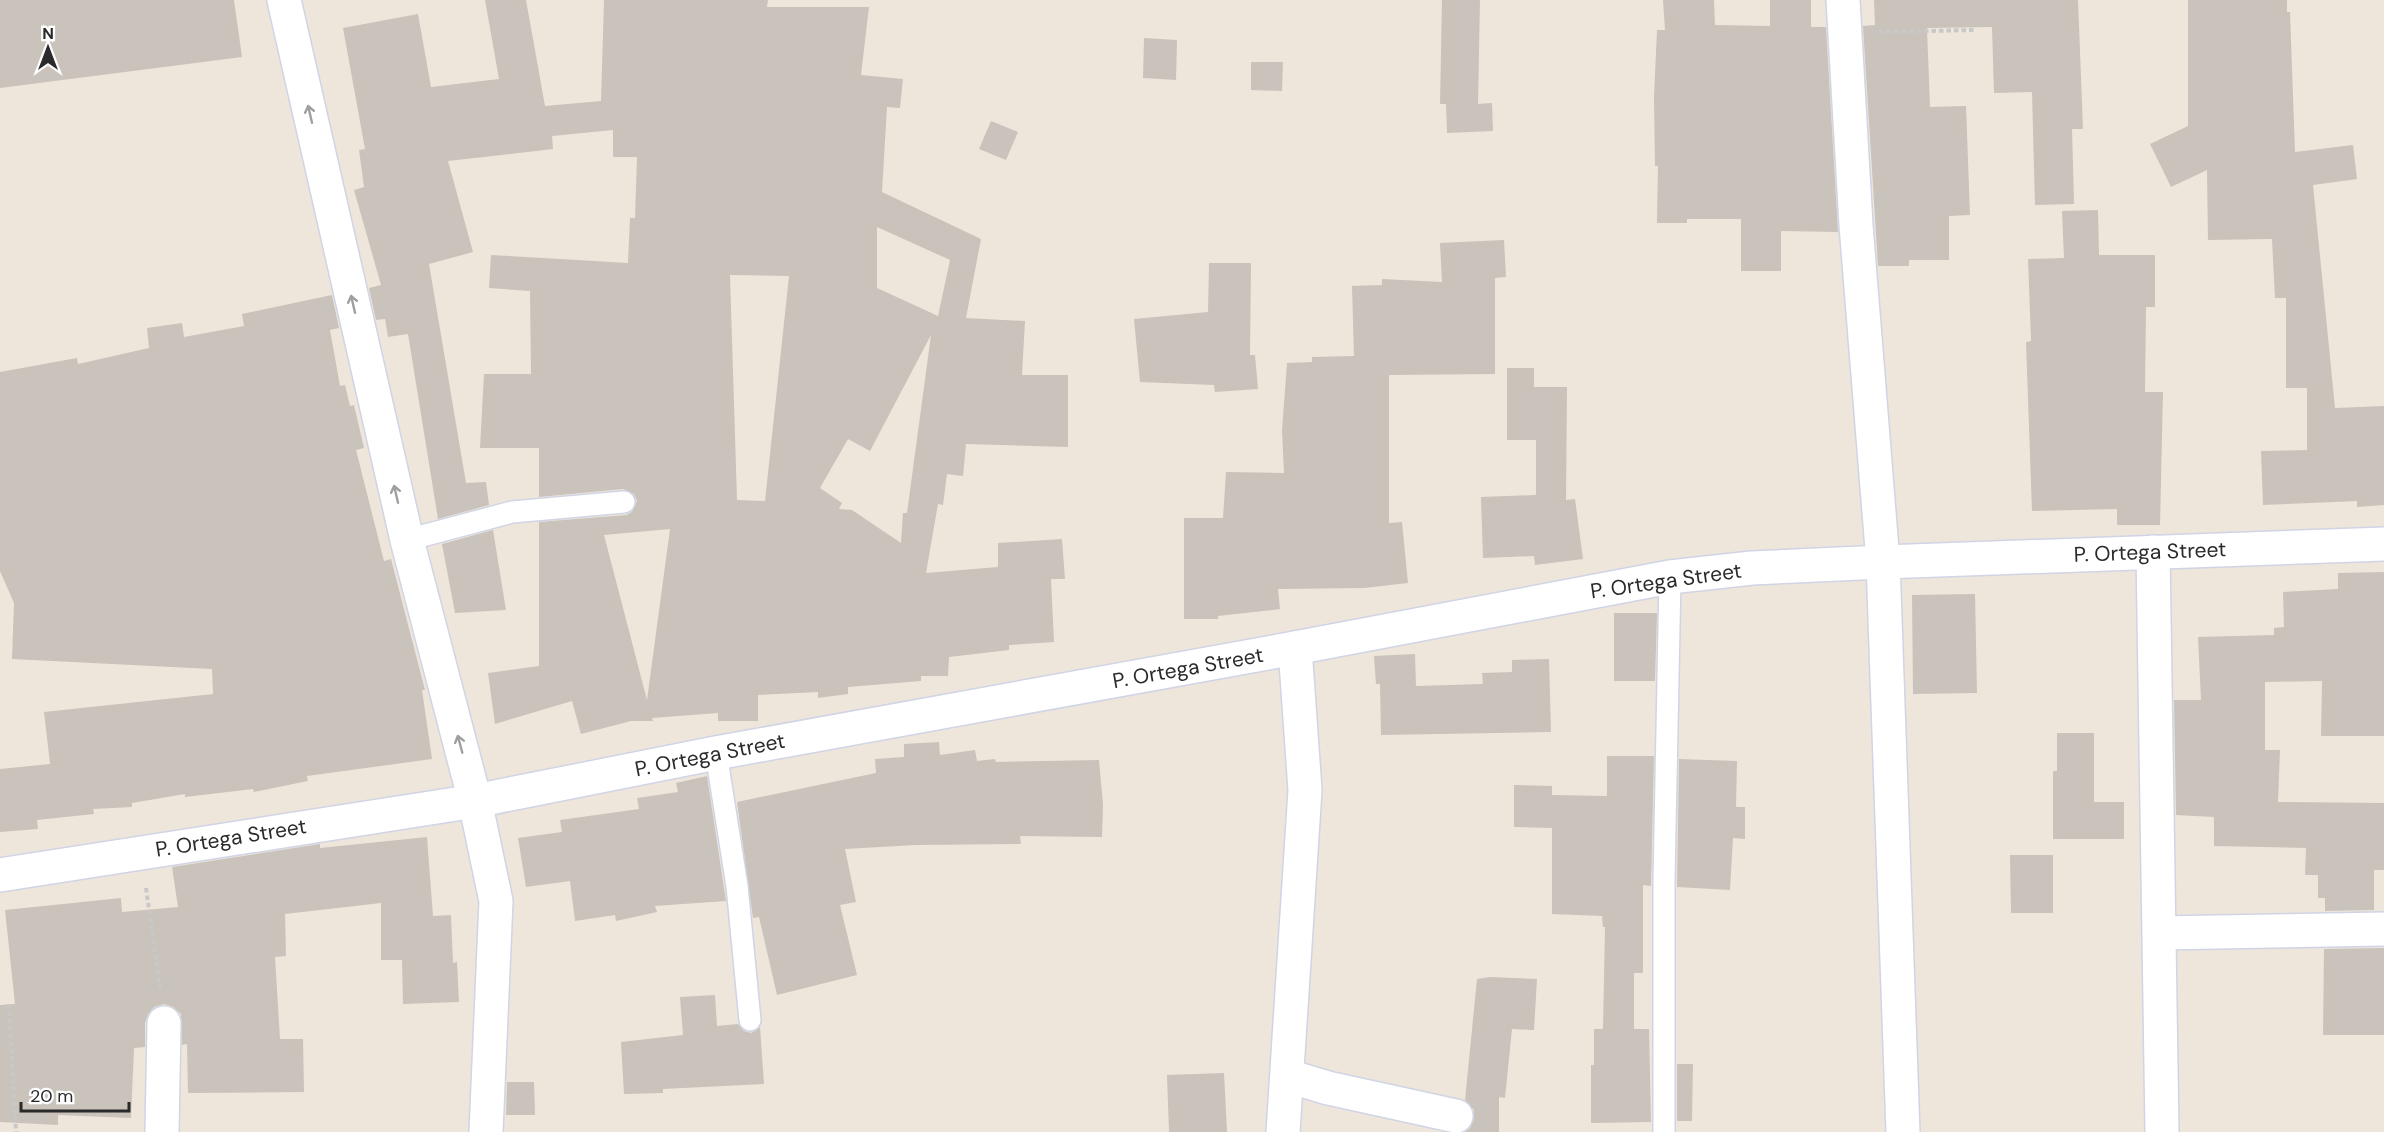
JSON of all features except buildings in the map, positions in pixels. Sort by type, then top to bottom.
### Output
[{"type":"street","points":[[284,0],[407,540],[475,801],[496,901],[486,1132]]},
{"type":"street","points":[[1843,0],[1856,225],[1883,562],[1904,1132]]},
{"type":"street","name":"P. Ortega Street","points":[[0,875],[475,801],[716,753],[1670,577],[1752,568],[2384,544]]},
{"type":"street","points":[[2153,552],[2162,1132]]},
{"type":"street","points":[[1283,1132],[1305,790],[1295,648]]},
{"type":"street","points":[[2160,933],[2384,929]]},
{"type":"street","points":[[162,1132],[164,1023]]},
{"type":"street","points":[[1288,1076],[1328,1088],[1456,1116]]},
{"type":"lane","points":[[407,540],[512,512],[624,502]]},
{"type":"lane","points":[[1664,1132],[1664,881],[1670,577]]},
{"type":"lane","points":[[716,753],[737,886],[750,1020]]},
{"type":"path","points":[[1845,33],[1974,30]]},
{"type":"path","points":[[141,852],[164,1023]]},
{"type":"path","points":[[9,1004],[16,1132]]}]
